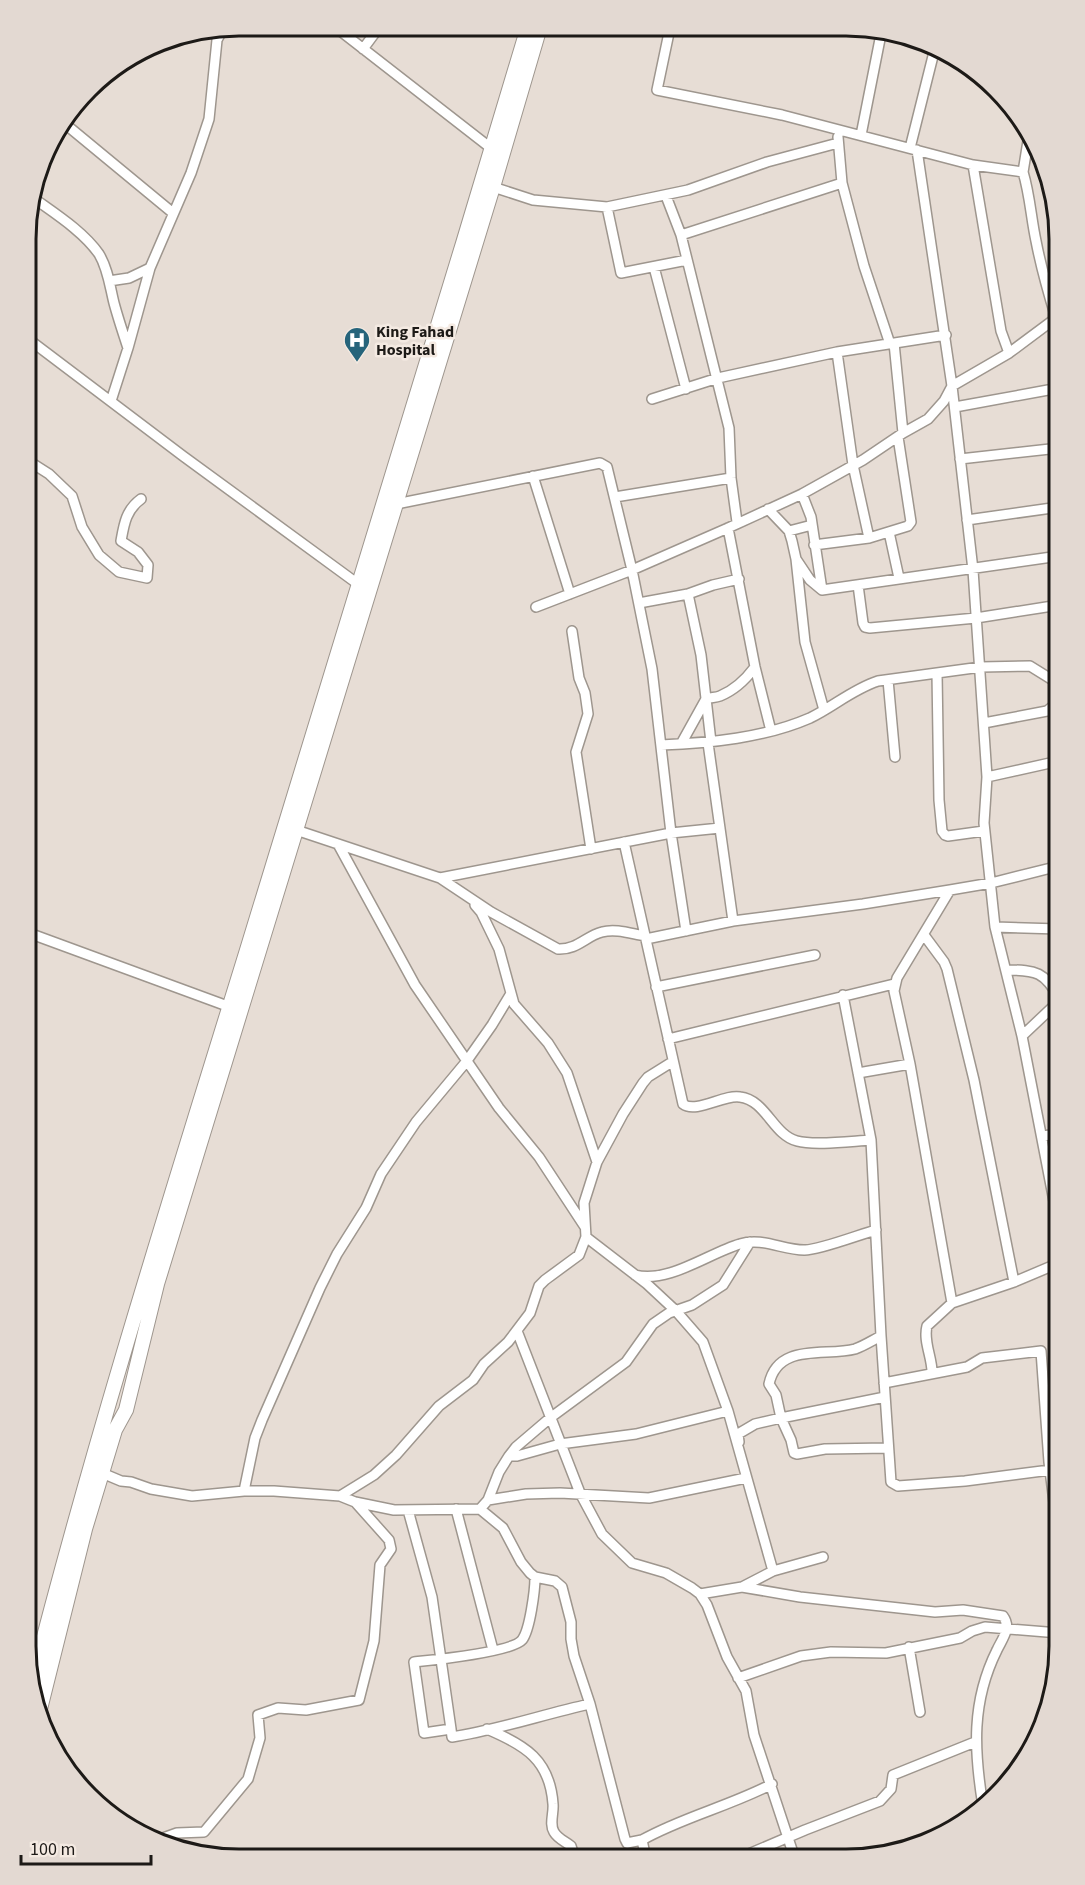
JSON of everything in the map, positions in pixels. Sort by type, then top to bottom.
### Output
[{"type":"main road","points":[[43,1698],[85,1529],[115,1430],[126,1410],[157,1284],[296,830],[525,36]]},
{"type":"main road","points":[[37,1663],[70,1534],[230,1006],[364,589],[396,504],[537,36]]},
{"type":"street","points":[[347,36],[492,149]]},
{"type":"street","points":[[363,49],[373,36]]},
{"type":"street","points":[[668,36],[657,90],[782,115],[973,165],[1023,172]]},
{"type":"street","points":[[111,401],[150,268],[191,173],[209,119],[219,37]]},
{"type":"street","points":[[861,135],[879,39]]},
{"type":"street","points":[[933,56],[913,149],[946,335],[973,570],[987,777],[984,831],[995,927],[1022,1036],[1049,1173]]},
{"type":"street","points":[[69,128],[173,213]]},
{"type":"street","points":[[814,545],[869,538],[911,522],[892,344],[864,266],[842,183],[837,129]]},
{"type":"street","points":[[493,187],[533,200],[607,207],[666,196],[767,162],[838,143]]},
{"type":"street","points":[[1027,147],[1023,172],[1028,189],[1035,240],[1049,294]]},
{"type":"street","points":[[973,165],[1001,331],[1009,353]]},
{"type":"street","points":[[681,235],[842,183]]},
{"type":"street","points":[[666,196],[681,235],[729,428],[731,478],[737,522]]},
{"type":"street","points":[[40,202],[90,244],[99,255],[109,281],[128,348]]},
{"type":"street","points":[[607,207],[621,273],[687,260]]},
{"type":"street","points":[[654,267],[686,389]]},
{"type":"street","points":[[109,281],[129,278],[150,268]]},
{"type":"street","points":[[536,607],[632,570],[802,494],[928,419],[944,401],[952,386],[1009,353],[1049,321]]},
{"type":"street","points":[[652,399],[718,378],[837,352],[946,335]]},
{"type":"street","points":[[36,345],[364,589]]},
{"type":"street","points":[[837,352],[853,465],[869,538]]},
{"type":"street","points":[[955,407],[1049,390]]},
{"type":"street","points":[[960,459],[1049,449]]},
{"type":"street","points":[[396,504],[600,463],[607,467],[632,570],[652,669],[671,833],[686,930]]},
{"type":"street","points":[[36,466],[49,474],[72,496],[82,527],[99,555],[119,572],[147,578],[148,565],[138,552],[121,541],[124,520],[133,505],[141,499]]},
{"type":"street","points":[[533,476],[570,594]]},
{"type":"street","points":[[615,497],[731,478]]},
{"type":"street","points":[[802,494],[812,525],[822,590]]},
{"type":"street","points":[[967,519],[1049,508]]},
{"type":"street","points":[[768,509],[789,531],[796,559],[805,642],[824,710]]},
{"type":"street","points":[[789,531],[812,525]]},
{"type":"street","points":[[728,528],[755,667],[771,731]]},
{"type":"street","points":[[889,532],[899,578]]},
{"type":"street","points":[[796,559],[810,580],[822,590],[1049,558]]},
{"type":"street","points":[[639,603],[688,594],[739,579]]},
{"type":"street","points":[[858,585],[865,627],[976,618],[1049,607]]},
{"type":"street","points":[[688,594],[701,656],[709,742],[733,921]]},
{"type":"street","points":[[572,631],[579,678],[585,693],[588,714],[576,752],[591,849]]},
{"type":"street","points":[[661,745],[709,742],[771,731],[810,718],[866,685],[888,680],[981,667],[1030,666],[1049,678]]},
{"type":"street","points":[[681,744],[706,699],[732,690],[744,681],[755,667]]},
{"type":"street","points":[[937,673],[939,800],[942,831],[948,836],[984,831]]},
{"type":"street","points":[[888,680],[895,757]]},
{"type":"street","points":[[984,723],[1049,709]]},
{"type":"street","points":[[987,777],[1049,763]]},
{"type":"street","points":[[440,878],[671,833],[720,828]]},
{"type":"street","points":[[296,830],[440,878],[491,912],[558,949],[571,948],[603,931],[612,930],[645,938],[733,921],[863,904],[991,883],[1049,868]]},
{"type":"street","points":[[624,842],[672,1062],[685,1107],[692,1108],[738,1096],[757,1104],[778,1128],[796,1141],[807,1143],[871,1140]]},
{"type":"street","points":[[338,844],[415,985],[499,1108],[539,1157],[586,1233],[676,1311],[703,1342],[728,1411],[773,1571]]},
{"type":"street","points":[[950,890],[894,984],[894,991],[910,1064],[952,1303]]},
{"type":"street","points":[[467,896],[481,912],[493,933],[514,1004],[548,1044],[567,1073],[597,1162]]},
{"type":"street","points":[[995,927],[1049,929]]},
{"type":"street","points":[[924,934],[945,962],[947,969],[974,1080],[1014,1282]]},
{"type":"street","points":[[36,936],[230,1006]]},
{"type":"street","points":[[656,987],[815,955]]},
{"type":"street","points":[[1006,970],[1024,970],[1041,975],[1049,980]]},
{"type":"street","points":[[668,1039],[894,984]]},
{"type":"street","points":[[244,1491],[255,1438],[328,1271],[366,1208],[381,1174],[416,1122],[466,1062],[510,995]]},
{"type":"street","points":[[843,995],[871,1140],[891,1482],[898,1486],[966,1481],[1049,1470]]},
{"type":"street","points":[[1022,1036],[1049,1009]]},
{"type":"street","points":[[340,1496],[374,1474],[396,1455],[439,1406],[465,1388],[517,1330],[534,1306],[539,1286],[579,1255],[586,1233],[584,1203],[597,1162],[643,1083],[648,1077],[672,1062]]},
{"type":"street","points":[[858,1073],[910,1064]]},
{"type":"street","points":[[1042,1136],[1049,1135]]},
{"type":"street","points":[[633,1274],[645,1277],[669,1272],[707,1259],[738,1244],[768,1243],[806,1251],[876,1230]]},
{"type":"street","points":[[480,1509],[488,1500],[508,1456],[550,1418],[626,1362],[653,1323],[692,1305],[723,1285],[750,1242]]},
{"type":"street","points":[[932,1372],[925,1332],[927,1326],[952,1303],[1049,1267]]},
{"type":"street","points":[[517,1330],[580,1493],[602,1534],[632,1563],[666,1573],[700,1594],[707,1605],[727,1657],[749,1701],[754,1735],[772,1784],[791,1849]]},
{"type":"street","points":[[881,1336],[857,1349],[816,1351],[785,1359],[769,1384],[776,1395],[781,1418],[794,1453],[825,1449],[888,1448]]},
{"type":"street","points":[[884,1383],[967,1367],[982,1358],[1041,1351],[1049,1457]]},
{"type":"street","points":[[742,1464],[738,1434],[755,1424],[885,1397]]},
{"type":"street","points":[[508,1456],[517,1456],[560,1444],[636,1434],[728,1411]]},
{"type":"street","points":[[102,1473],[151,1489],[192,1496],[244,1491],[340,1496],[355,1502],[394,1510],[480,1509],[503,1528],[525,1569],[535,1577],[555,1581],[562,1587],[571,1622],[574,1656],[590,1704],[625,1839],[630,1843],[642,1840],[772,1784]]},
{"type":"street","points":[[488,1500],[526,1494],[580,1493],[649,1498],[746,1478]]},
{"type":"street","points":[[168,1836],[177,1833],[204,1832],[249,1779],[260,1738],[258,1715],[278,1708],[306,1710],[359,1700],[374,1641],[380,1565],[391,1549],[388,1540],[355,1502]]},
{"type":"street","points":[[456,1509],[493,1650]]},
{"type":"street","points":[[408,1510],[432,1597],[452,1737],[590,1704]]},
{"type":"street","points":[[700,1594],[742,1587],[773,1571],[823,1557]]},
{"type":"street","points":[[451,1729],[424,1733],[414,1662],[442,1660],[515,1645],[525,1635],[534,1597],[535,1577]]},
{"type":"street","points":[[742,1587],[800,1597],[935,1612],[976,1612],[1003,1616],[1007,1629],[988,1668],[978,1712],[975,1742],[982,1797]]},
{"type":"street","points":[[738,1678],[801,1656],[831,1652],[886,1653],[960,1638],[978,1629],[1049,1632]]},
{"type":"street","points":[[909,1647],[920,1712]]},
{"type":"street","points":[[488,1729],[521,1744],[538,1761],[549,1783],[553,1805],[552,1829],[573,1849]]},
{"type":"street","points":[[761,1849],[880,1801],[891,1789],[893,1775],[975,1742]]},
{"type":"street","points":[[642,1840],[644,1849]]},
{"type":"place","name":"King Fahad Hospital","points":[[357,363]]}]
